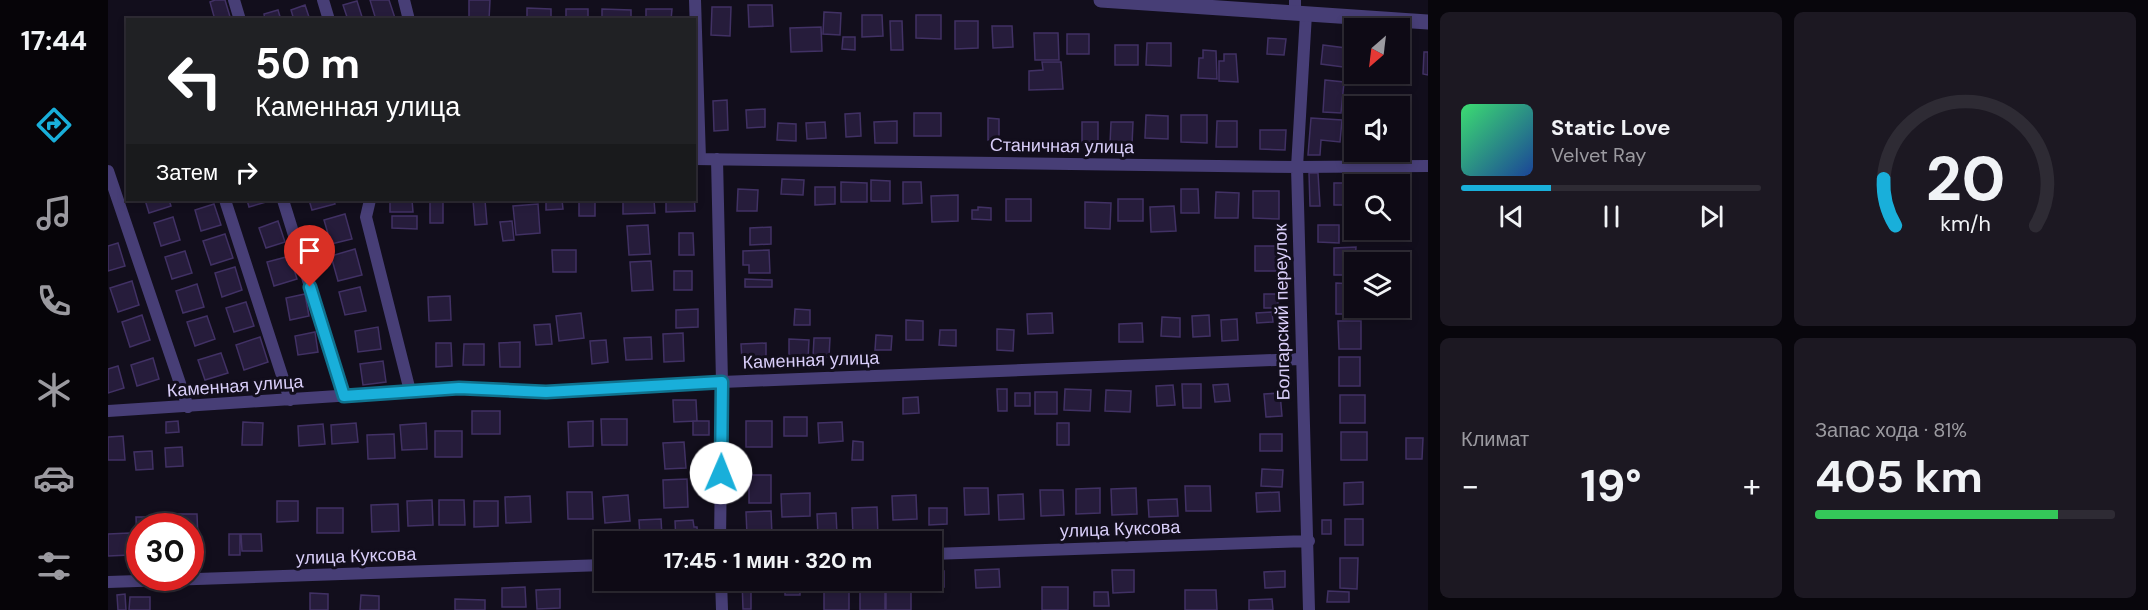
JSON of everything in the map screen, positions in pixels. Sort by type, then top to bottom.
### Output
[{"type":"street","points":[[234,0],[239,18]]},
{"type":"street","points":[[323,0],[328,18]]},
{"type":"street","points":[[404,0],[408,18]]},
{"type":"street","points":[[695,0],[695,18]]},
{"type":"street","points":[[1101,0],[1299,9],[1428,22]]},
{"type":"street","name":"Болгарский переулок","points":[[1299,9],[1297,168],[1300,359],[1309,541],[1309,610]]},
{"type":"street","points":[[696,80],[697,159]]},
{"type":"street","name":"Станичная улица","points":[[697,159],[1297,168],[1428,166]]},
{"type":"street","points":[[717,159],[722,382],[720,531]]},
{"type":"street","points":[[108,171],[188,407]]},
{"type":"street","points":[[225,201],[290,400]]},
{"type":"street","points":[[283,201],[344,396]]},
{"type":"street","points":[[370,201],[366,217],[410,391]]},
{"type":"street","name":"Каменная улица","points":[[108,411],[459,388],[546,392],[722,382],[1300,359]]},
{"type":"street","name":"улица Куксова","points":[[942,554],[1309,541]]},
{"type":"street","name":"улица Куксова","points":[[108,582],[594,565]]},
{"type":"street","points":[[721,591],[722,610]]},
{"type":"building","points":[[225,0],[230,18],[214,18],[210,2]]},
{"type":"building","points":[[370,0],[389,0],[395,18],[375,18]]},
{"type":"building","points":[[469,0],[490,0],[489,18],[469,18]]},
{"type":"building","points":[[357,1],[362,18],[347,18],[343,5]]},
{"type":"building","points":[[305,5],[309,18],[293,18],[291,10]]},
{"type":"building","points":[[748,5],[772,5],[773,26],[749,27]]},
{"type":"building","points":[[712,7],[731,7],[730,36],[711,35]]},
{"type":"building","points":[[527,8],[551,9],[551,18],[527,18]]},
{"type":"building","points":[[566,9],[588,9],[588,18],[566,18]]},
{"type":"building","points":[[602,9],[631,10],[631,18],[602,18]]},
{"type":"building","points":[[646,9],[672,9],[671,18],[646,18]]},
{"type":"building","points":[[278,10],[280,18],[265,18],[264,14]]},
{"type":"building","points":[[824,12],[841,13],[840,35],[823,34]]},
{"type":"building","points":[[862,15],[882,15],[883,36],[862,37]]},
{"type":"building","points":[[916,15],[941,15],[941,39],[916,38]]},
{"type":"building","points":[[890,21],[902,21],[903,50],[891,50]]},
{"type":"building","points":[[955,21],[978,21],[978,48],[955,49]]},
{"type":"building","points":[[992,26],[1012,26],[1013,47],[993,48]]},
{"type":"building","points":[[821,27],[822,51],[791,52],[790,28]]},
{"type":"building","points":[[1034,33],[1058,33],[1059,60],[1035,60]]},
{"type":"building","points":[[1067,34],[1089,34],[1089,54],[1067,54]]},
{"type":"building","points":[[843,37],[855,37],[855,50],[842,49]]},
{"type":"building","points":[[1268,38],[1286,39],[1284,55],[1267,54]]},
{"type":"building","points":[[1147,43],[1171,43],[1171,66],[1146,65]]},
{"type":"building","points":[[1115,45],[1138,45],[1138,65],[1115,65]]},
{"type":"building","points":[[1323,45],[1344,48],[1343,67],[1321,64]]},
{"type":"building","points":[[1203,50],[1216,51],[1217,79],[1198,78],[1199,58],[1203,58]]},
{"type":"building","points":[[1424,52],[1428,52],[1428,75],[1423,74]]},
{"type":"building","points":[[1224,54],[1236,54],[1238,82],[1219,81],[1219,61],[1224,61]]},
{"type":"building","points":[[1042,62],[1061,62],[1063,89],[1029,90],[1029,71],[1043,70]]},
{"type":"building","points":[[1325,80],[1344,82],[1341,113],[1323,112]]},
{"type":"building","points":[[727,100],[728,130],[714,131],[713,101]]},
{"type":"building","points":[[765,109],[765,127],[747,128],[746,110]]},
{"type":"building","points":[[860,113],[861,136],[846,137],[845,114]]},
{"type":"building","points":[[914,113],[941,113],[941,136],[914,136]]},
{"type":"building","points":[[1146,115],[1168,116],[1168,139],[1145,138]]},
{"type":"building","points":[[1181,115],[1207,115],[1207,143],[1181,142]]},
{"type":"building","points":[[988,118],[999,119],[999,140],[988,140]]},
{"type":"building","points":[[1311,118],[1342,120],[1340,142],[1321,140],[1320,155],[1308,155]]},
{"type":"building","points":[[897,121],[897,143],[875,143],[874,122]]},
{"type":"building","points":[[1217,121],[1237,121],[1237,147],[1216,147]]},
{"type":"building","points":[[825,122],[826,138],[807,139],[806,123]]},
{"type":"building","points":[[1082,122],[1098,122],[1098,142],[1082,142]]},
{"type":"building","points":[[1111,122],[1133,122],[1132,145],[1110,144]]},
{"type":"building","points":[[778,123],[796,124],[796,141],[777,140]]},
{"type":"building","points":[[1260,130],[1286,130],[1285,150],[1260,149]]},
{"type":"building","points":[[1309,173],[1318,173],[1320,206],[1310,206]]},
{"type":"building","points":[[782,179],[804,180],[803,195],[781,194]]},
{"type":"building","points":[[871,180],[890,181],[890,201],[871,201]]},
{"type":"building","points":[[841,182],[867,183],[867,202],[841,202]]},
{"type":"building","points":[[903,182],[921,182],[922,203],[903,204]]},
{"type":"building","points":[[1334,183],[1344,183],[1344,205],[1334,205]]},
{"type":"building","points":[[815,187],[835,187],[835,204],[815,205]]},
{"type":"building","points":[[738,189],[758,190],[757,211],[737,211]]},
{"type":"building","points":[[1181,189],[1198,189],[1199,213],[1181,213]]},
{"type":"building","points":[[1253,191],[1279,191],[1279,219],[1253,218]]},
{"type":"building","points":[[1216,192],[1239,193],[1238,218],[1215,218]]},
{"type":"building","points":[[958,195],[958,221],[932,222],[931,196]]},
{"type":"building","points":[[1006,199],[1031,199],[1031,221],[1006,221]]},
{"type":"building","points":[[1118,199],[1143,199],[1143,221],[1118,221]]},
{"type":"building","points":[[145,201],[169,201],[171,206],[149,213]]},
{"type":"building","points":[[247,201],[270,201],[249,207]]},
{"type":"building","points":[[309,201],[334,201],[335,204],[312,210]]},
{"type":"building","points":[[390,201],[412,201],[413,212],[390,212]]},
{"type":"building","points":[[430,201],[443,201],[443,223],[430,223]]},
{"type":"building","points":[[473,201],[485,201],[487,224],[475,225]]},
{"type":"building","points":[[546,201],[562,201],[563,209],[546,210]]},
{"type":"building","points":[[579,201],[595,201],[595,216],[579,216]]},
{"type":"building","points":[[623,201],[654,201],[655,213],[623,214]]},
{"type":"building","points":[[666,201],[694,201],[695,211],[666,212]]},
{"type":"building","points":[[1085,202],[1111,203],[1110,229],[1085,228]]},
{"type":"building","points":[[214,204],[221,225],[201,231],[195,210]]},
{"type":"building","points":[[538,204],[540,233],[516,235],[513,206]]},
{"type":"building","points":[[1174,206],[1176,231],[1151,232],[1150,207]]},
{"type":"building","points":[[978,207],[991,208],[991,220],[972,219],[972,210],[978,210]]},
{"type":"building","points":[[345,214],[352,239],[331,244],[324,220]]},
{"type":"building","points":[[392,216],[417,216],[417,229],[392,228]]},
{"type":"building","points":[[173,217],[180,240],[161,246],[154,223]]},
{"type":"building","points":[[278,221],[285,242],[266,248],[259,228]]},
{"type":"building","points":[[512,221],[514,240],[503,241],[500,222]]},
{"type":"building","points":[[648,225],[650,254],[629,255],[627,226]]},
{"type":"building","points":[[1318,225],[1339,225],[1339,243],[1318,242]]},
{"type":"building","points":[[771,227],[771,244],[750,245],[750,228]]},
{"type":"building","points":[[679,233],[693,233],[694,255],[679,255]]},
{"type":"building","points":[[225,234],[233,258],[211,265],[203,241]]},
{"type":"building","points":[[118,243],[125,266],[108,271],[108,246]]},
{"type":"building","points":[[1255,246],[1278,246],[1278,271],[1255,271]]},
{"type":"building","points":[[1356,247],[1356,252],[1344,252],[1344,275],[1334,275],[1334,248]]},
{"type":"building","points":[[355,249],[362,275],[338,281],[331,256]]},
{"type":"building","points":[[552,250],[576,250],[576,272],[553,272]]},
{"type":"building","points":[[769,250],[770,273],[749,273],[749,265],[743,265],[743,251]]},
{"type":"building","points":[[185,251],[192,273],[172,279],[165,257]]},
{"type":"building","points":[[290,256],[297,279],[274,286],[267,262]]},
{"type":"building","points":[[651,261],[653,290],[632,291],[630,262]]},
{"type":"building","points":[[235,267],[242,290],[222,297],[215,273]]},
{"type":"building","points":[[674,271],[692,271],[692,290],[674,290]]},
{"type":"building","points":[[745,279],[772,280],[772,287],[745,287]]},
{"type":"building","points":[[132,281],[139,305],[118,312],[110,288]]},
{"type":"building","points":[[1336,283],[1344,283],[1344,314],[1336,314]]},
{"type":"building","points":[[197,284],[204,307],[183,313],[176,291]]},
{"type":"building","points":[[360,287],[366,311],[345,315],[339,292]]},
{"type":"building","points":[[305,294],[309,316],[290,320],[286,298]]},
{"type":"building","points":[[1264,294],[1278,294],[1278,308],[1264,308]]},
{"type":"building","points":[[450,296],[451,320],[429,321],[428,297]]},
{"type":"building","points":[[246,302],[254,326],[234,332],[226,308]]},
{"type":"building","points":[[698,309],[698,327],[676,328],[676,310]]},
{"type":"building","points":[[795,309],[810,310],[810,325],[794,325]]},
{"type":"building","points":[[1272,312],[1273,322],[1257,323],[1256,313]]},
{"type":"building","points":[[581,313],[584,338],[559,341],[556,316]]},
{"type":"building","points":[[1052,313],[1053,333],[1028,334],[1027,314]]},
{"type":"building","points":[[142,315],[150,340],[130,347],[122,322]]},
{"type":"building","points":[[1209,315],[1210,336],[1193,337],[1192,316]]},
{"type":"building","points":[[207,316],[215,339],[195,346],[187,322]]},
{"type":"building","points":[[1162,317],[1180,318],[1180,337],[1161,336]]},
{"type":"building","points":[[1237,319],[1238,340],[1222,341],[1221,320]]},
{"type":"building","points":[[906,320],[923,321],[923,340],[906,340]]},
{"type":"building","points":[[1338,321],[1361,321],[1361,349],[1339,349]]},
{"type":"building","points":[[1142,323],[1143,342],[1119,342],[1119,324]]},
{"type":"building","points":[[550,324],[552,344],[536,345],[534,325]]},
{"type":"building","points":[[378,327],[381,349],[358,352],[355,331]]},
{"type":"building","points":[[997,329],[1014,330],[1013,351],[997,350]]},
{"type":"building","points":[[940,330],[956,330],[956,346],[939,345]]},
{"type":"building","points":[[315,332],[318,352],[298,355],[295,336]]},
{"type":"building","points":[[683,333],[684,361],[664,362],[663,334]]},
{"type":"building","points":[[876,335],[892,336],[891,350],[875,350]]},
{"type":"building","points":[[260,337],[268,362],[244,370],[236,345]]},
{"type":"building","points":[[651,337],[652,359],[626,360],[624,338]]},
{"type":"building","points":[[814,338],[830,338],[829,357],[813,357]]},
{"type":"building","points":[[789,339],[809,340],[808,360],[789,359]]},
{"type":"building","points":[[606,340],[608,362],[592,364],[590,341]]},
{"type":"building","points":[[520,342],[520,367],[500,367],[499,343]]},
{"type":"building","points":[[436,343],[451,343],[452,366],[436,367]]},
{"type":"building","points":[[766,343],[766,359],[742,360],[741,344]]},
{"type":"building","points":[[464,344],[484,344],[484,365],[463,365]]},
{"type":"building","points":[[221,353],[228,373],[205,380],[198,360]]},
{"type":"building","points":[[1339,357],[1360,357],[1360,386],[1339,386]]},
{"type":"building","points":[[153,358],[159,379],[137,386],[131,365]]},
{"type":"building","points":[[383,361],[386,382],[363,385],[360,364]]},
{"type":"building","points":[[118,366],[124,388],[108,393],[108,369]]},
{"type":"building","points":[[1182,384],[1201,384],[1201,408],[1183,408]]},
{"type":"building","points":[[1228,384],[1230,401],[1215,402],[1213,385]]},
{"type":"building","points":[[1173,385],[1175,405],[1157,406],[1156,386]]},
{"type":"building","points":[[997,389],[1007,389],[1007,411],[998,411]]},
{"type":"building","points":[[1065,389],[1091,390],[1090,411],[1064,410]]},
{"type":"building","points":[[1106,390],[1131,391],[1130,412],[1105,411]]},
{"type":"building","points":[[1035,392],[1057,392],[1057,414],[1035,414]]},
{"type":"building","points":[[1015,393],[1030,393],[1030,406],[1015,406]]},
{"type":"building","points":[[1280,393],[1282,416],[1266,417],[1264,394]]},
{"type":"building","points":[[1340,395],[1365,395],[1365,423],[1340,423]]},
{"type":"building","points":[[918,397],[919,413],[903,414],[903,398]]},
{"type":"building","points":[[673,400],[696,400],[697,421],[674,422]]},
{"type":"building","points":[[472,411],[500,411],[500,434],[472,434]]},
{"type":"building","points":[[784,417],[807,417],[807,436],[784,436]]},
{"type":"building","points":[[601,419],[627,419],[627,445],[602,445]]},
{"type":"building","points":[[178,421],[179,432],[166,433],[166,422]]},
{"type":"building","points":[[593,421],[593,446],[569,447],[568,422]]},
{"type":"building","points":[[693,421],[709,421],[709,435],[693,435]]},
{"type":"building","points":[[746,421],[772,421],[772,447],[746,447]]},
{"type":"building","points":[[243,422],[263,423],[262,445],[242,445]]},
{"type":"building","points":[[842,422],[843,441],[819,443],[818,423]]},
{"type":"building","points":[[356,423],[358,442],[332,444],[331,425]]},
{"type":"building","points":[[426,423],[427,449],[402,450],[400,425]]},
{"type":"building","points":[[1057,423],[1069,423],[1069,445],[1057,445]]},
{"type":"building","points":[[323,424],[325,444],[299,446],[298,426]]},
{"type":"building","points":[[435,431],[462,431],[462,457],[435,457]]},
{"type":"building","points":[[1341,432],[1367,432],[1367,460],[1341,460]]},
{"type":"building","points":[[394,434],[395,458],[368,459],[367,435]]},
{"type":"building","points":[[1260,434],[1282,434],[1282,451],[1260,451]]},
{"type":"building","points":[[123,436],[125,460],[108,460],[108,437]]},
{"type":"building","points":[[1406,438],[1423,438],[1422,459],[1406,459]]},
{"type":"building","points":[[853,441],[863,442],[863,460],[852,460]]},
{"type":"building","points":[[684,442],[686,468],[665,469],[663,443]]},
{"type":"building","points":[[182,447],[183,466],[166,467],[165,448]]},
{"type":"building","points":[[152,451],[153,469],[136,470],[134,452]]},
{"type":"building","points":[[1262,469],[1283,470],[1282,487],[1261,486]]},
{"type":"building","points":[[749,475],[771,475],[771,503],[749,503]]},
{"type":"building","points":[[687,479],[688,507],[664,508],[663,480]]},
{"type":"building","points":[[1363,482],[1363,504],[1344,505],[1344,483]]},
{"type":"building","points":[[1185,486],[1210,486],[1211,511],[1186,511]]},
{"type":"building","points":[[964,488],[988,488],[989,514],[965,515]]},
{"type":"building","points":[[1100,488],[1100,513],[1076,514],[1076,489]]},
{"type":"building","points":[[1136,488],[1137,514],[1112,515],[1111,489]]},
{"type":"building","points":[[1040,490],[1063,490],[1064,515],[1041,516]]},
{"type":"building","points":[[567,492],[592,492],[593,519],[568,519]]},
{"type":"building","points":[[1279,492],[1280,511],[1257,512],[1256,493]]},
{"type":"building","points":[[810,493],[810,516],[782,517],[781,494]]},
{"type":"building","points":[[1023,494],[1024,519],[999,520],[998,495]]},
{"type":"building","points":[[628,495],[630,521],[605,523],[603,497]]},
{"type":"building","points":[[916,495],[917,519],[893,520],[892,496]]},
{"type":"building","points":[[530,496],[531,522],[506,523],[505,497]]},
{"type":"building","points":[[1177,499],[1178,516],[1149,517],[1148,500]]},
{"type":"building","points":[[432,500],[433,525],[408,526],[407,501]]},
{"type":"building","points":[[439,500],[464,500],[465,525],[439,525]]},
{"type":"building","points":[[277,501],[298,501],[298,521],[277,522]]},
{"type":"building","points":[[474,501],[498,501],[498,526],[474,527]]},
{"type":"building","points":[[398,504],[399,531],[372,532],[371,505]]},
{"type":"building","points":[[877,507],[878,531],[853,531],[852,508]]},
{"type":"building","points":[[317,508],[343,508],[343,533],[317,533]]},
{"type":"building","points":[[929,508],[947,508],[947,524],[929,525]]},
{"type":"building","points":[[771,511],[772,531],[747,531],[746,512]]},
{"type":"building","points":[[836,513],[837,531],[818,531],[817,514]]},
{"type":"building","points":[[661,519],[662,531],[640,531],[639,520]]},
{"type":"building","points":[[1345,519],[1363,519],[1363,545],[1345,545]]},
{"type":"building","points":[[693,520],[697,531],[675,531],[675,521]]},
{"type":"building","points":[[1322,520],[1331,520],[1331,534],[1322,534]]},
{"type":"building","points":[[126,533],[126,555],[108,556],[108,534]]},
{"type":"building","points":[[229,534],[240,534],[240,555],[229,555]]},
{"type":"building","points":[[241,534],[261,534],[262,551],[242,551]]},
{"type":"building","points":[[1340,558],[1358,558],[1357,589],[1340,588]]},
{"type":"building","points":[[999,569],[1000,587],[976,588],[975,570]]},
{"type":"building","points":[[1112,570],[1134,570],[1134,592],[1113,593]]},
{"type":"building","points":[[942,571],[944,571],[944,587],[942,587]]},
{"type":"building","points":[[1285,571],[1285,587],[1265,588],[1264,572]]},
{"type":"building","points":[[525,587],[526,607],[502,607],[502,588]]},
{"type":"building","points":[[1042,587],[1068,587],[1068,610],[1042,610]]},
{"type":"building","points":[[560,589],[560,608],[537,609],[536,590]]},
{"type":"building","points":[[1185,590],[1216,590],[1217,610],[1185,610]]},
{"type":"building","points":[[742,591],[751,591],[751,609],[743,609]]},
{"type":"building","points":[[785,591],[800,591],[800,595],[785,595]]},
{"type":"building","points":[[824,591],[849,591],[849,610],[824,610]]},
{"type":"building","points":[[860,591],[885,591],[885,610],[860,610]]},
{"type":"building","points":[[886,591],[911,591],[911,610],[886,610]]},
{"type":"building","points":[[1328,591],[1349,592],[1349,602],[1327,602]]},
{"type":"building","points":[[1094,592],[1108,592],[1109,606],[1094,606]]},
{"type":"building","points":[[310,593],[328,594],[328,610],[310,610]]},
{"type":"building","points":[[125,594],[126,610],[118,610],[117,595]]},
{"type":"building","points":[[361,595],[379,596],[379,610],[360,610]]},
{"type":"building","points":[[130,597],[150,597],[150,610],[129,610]]},
{"type":"building","points":[[455,599],[485,600],[485,610],[455,610]]},
{"type":"building","points":[[1272,599],[1273,610],[1249,610],[1249,600]]},
{"type":"route","points":[[310,287],[344,396],[459,388],[546,392],[722,382],[721,473]]}]
